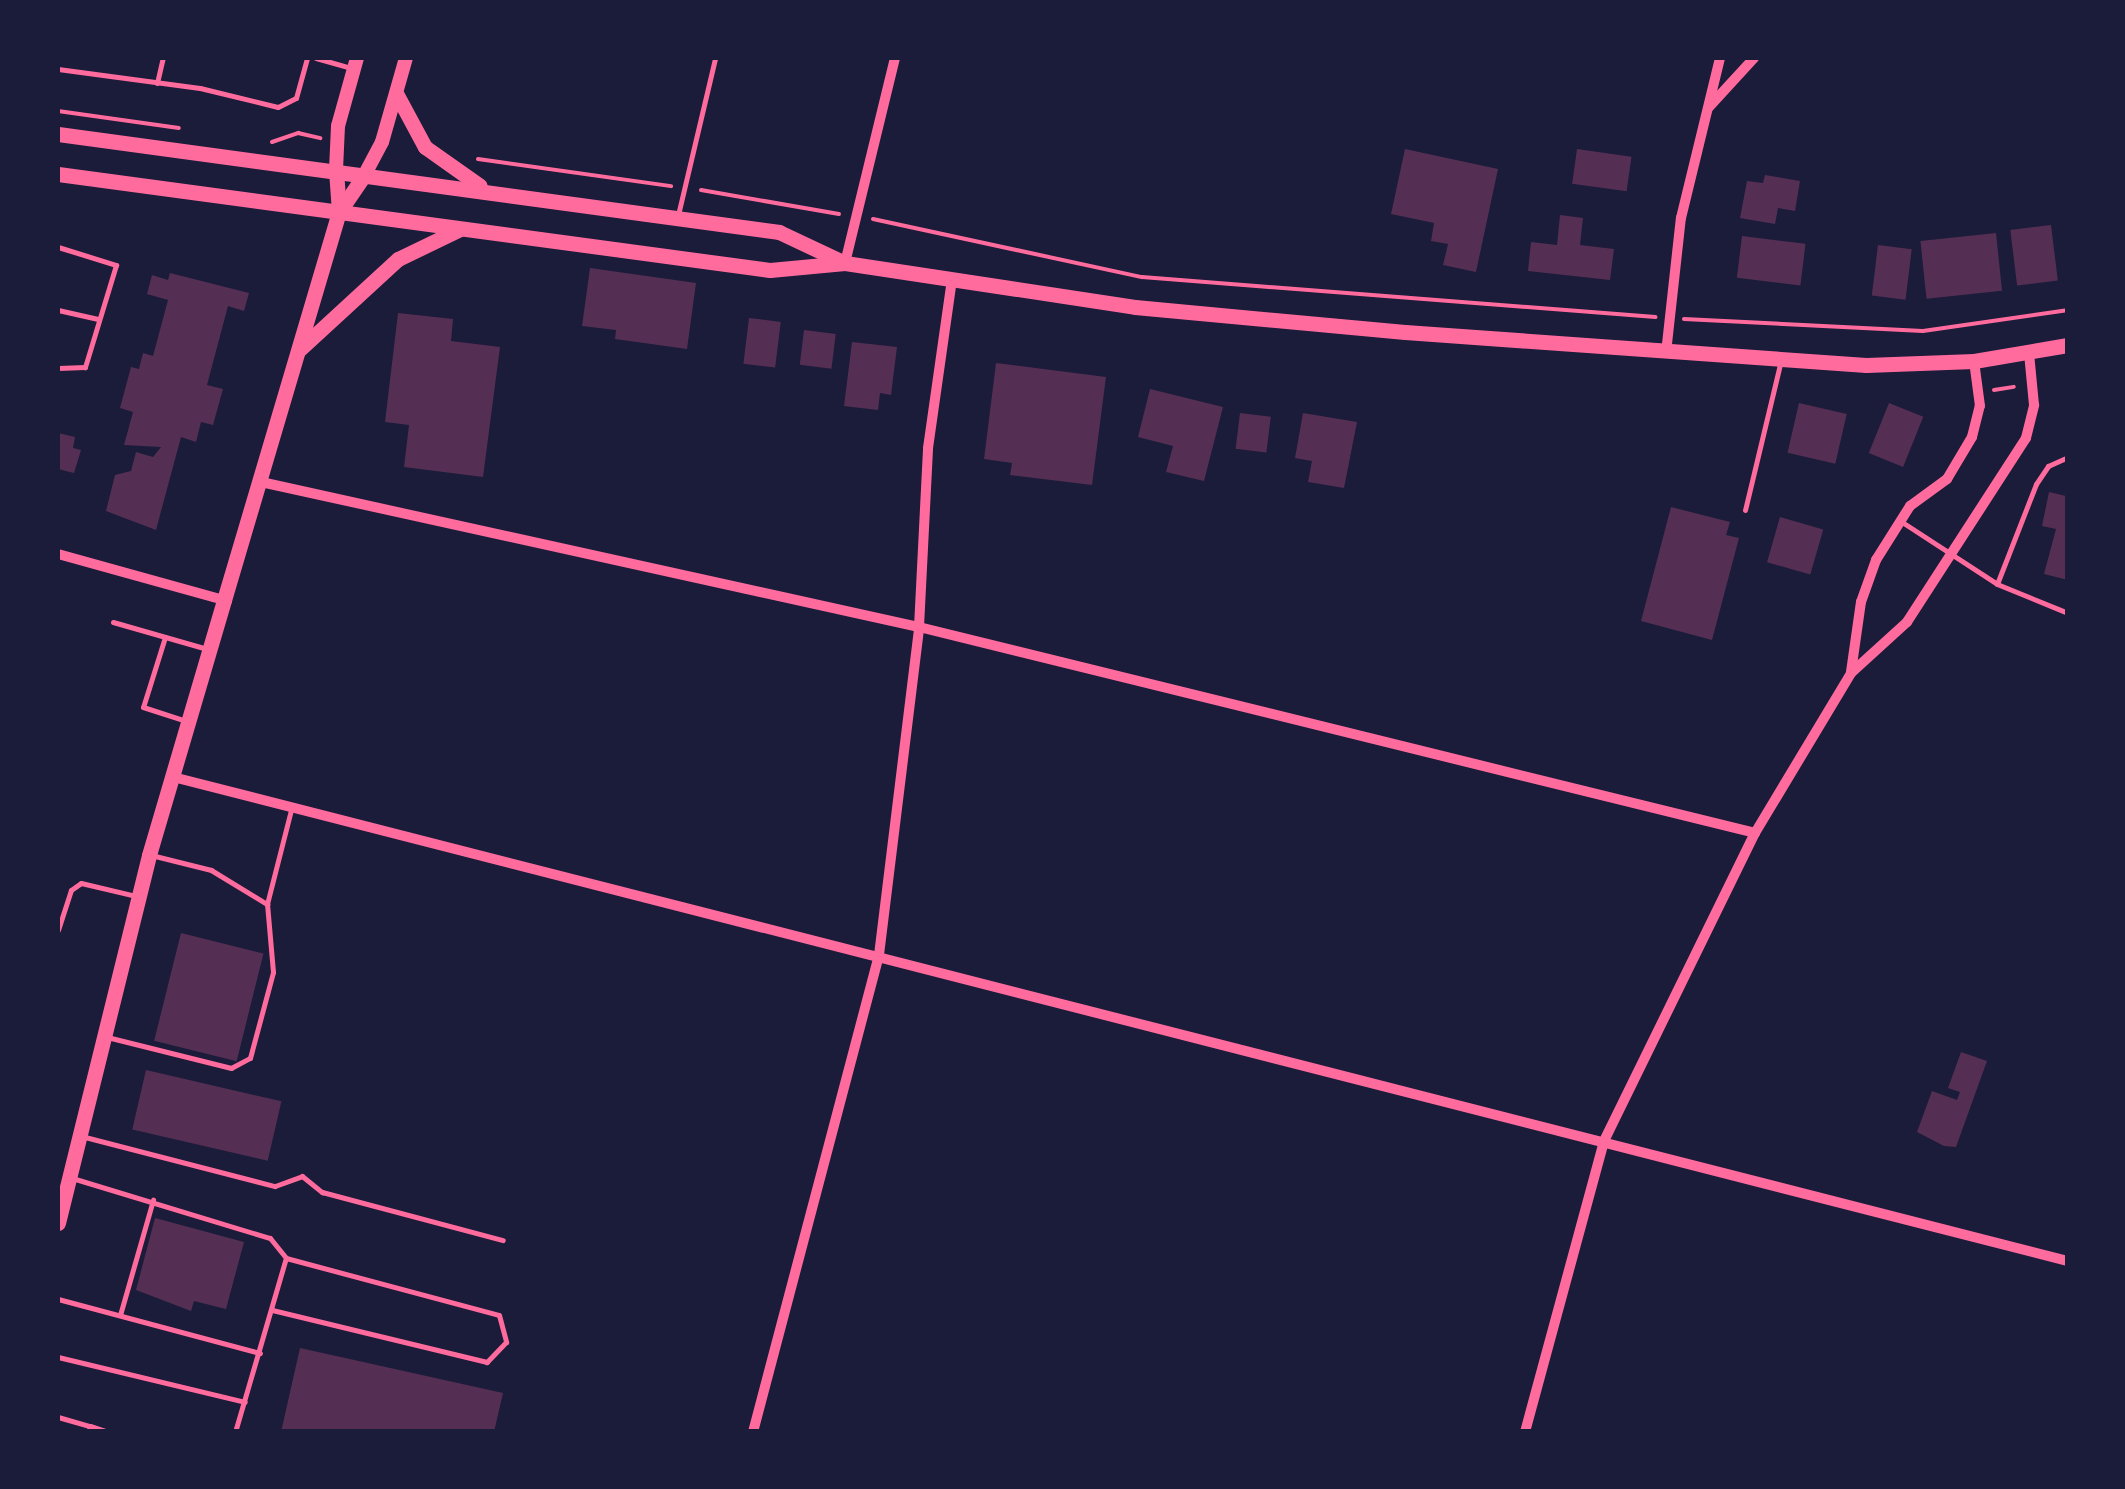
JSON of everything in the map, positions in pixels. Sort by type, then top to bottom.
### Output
[{"type":"main road","points":[[58,1223],[150,854],[297,352],[339,212],[364,174],[396,95],[406,58]]},
{"type":"main road","points":[[339,212],[338,126],[355,63]]},
{"type":"main road","points":[[396,95],[425,147],[488,190]]},
{"type":"main road","points":[[58,134],[779,232],[846,264]]},
{"type":"main road","points":[[58,174],[770,270],[846,264],[1160,310],[1780,361],[1974,361],[2068,346]]},
{"type":"main road","points":[[297,352],[379,273],[462,228]]},
{"type":"street","points":[[846,264],[895,58]]},
{"type":"street","points":[[1666,353],[1681,218],[1720,58]]},
{"type":"street","points":[[1705,112],[1754,58]]},
{"type":"street","points":[[753,1432],[879,955],[919,628],[928,448],[952,279]]},
{"type":"street","points":[[1525,1432],[1604,1141],[1755,833],[1851,673],[1907,622],[2026,438],[2034,404],[2029,353]]},
{"type":"street","points":[[1851,673],[1861,602],[1899,520],[1947,480],[1972,437],[1980,406],[1974,361]]},
{"type":"street","points":[[261,482],[919,628],[1755,833]]},
{"type":"street","points":[[58,554],[224,600]]},
{"type":"street","points":[[174,777],[2068,1261]]},
{"type":"lane","points":[[157,83],[163,58]]},
{"type":"lane","points":[[58,70],[157,83],[278,107],[296,98],[307,58]]},
{"type":"lane","points":[[316,58],[355,63]]},
{"type":"lane","points":[[677,218],[715,58]]},
{"type":"lane","points":[[58,247],[116,265],[85,366],[76,372],[58,368]]},
{"type":"lane","points":[[58,310],[99,320]]},
{"type":"lane","points":[[1745,510],[1780,361]]},
{"type":"lane","points":[[1997,584],[2036,484],[2048,466],[2068,457]]},
{"type":"lane","points":[[1899,520],[1951,550],[1997,584],[2068,613]]},
{"type":"lane","points":[[113,622],[210,650]]},
{"type":"lane","points":[[166,637],[143,707],[189,722]]},
{"type":"lane","points":[[104,1036],[231,1068],[250,1058],[273,972],[267,904],[292,807]]},
{"type":"lane","points":[[150,854],[211,870],[267,904]]},
{"type":"lane","points":[[58,930],[71,890],[81,882],[139,897]]},
{"type":"lane","points":[[79,1135],[276,1186],[302,1176],[322,1192],[502,1240]]},
{"type":"lane","points":[[69,1177],[270,1238],[286,1258],[499,1315],[506,1342],[487,1362],[272,1310]]},
{"type":"lane","points":[[120,1316],[152,1200]]},
{"type":"lane","points":[[235,1432],[286,1258]]},
{"type":"lane","points":[[58,1299],[260,1352]]},
{"type":"lane","points":[[58,1357],[245,1402]]},
{"type":"lane","points":[[58,1416],[108,1432]]},
{"type":"path","points":[[58,111],[189,131]]},
{"type":"path","points":[[260,141],[302,134]]},
{"type":"path","points":[[472,158],[682,187],[836,214]]},
{"type":"path","points":[[881,220],[1142,277],[1647,316]]},
{"type":"path","points":[[1698,320],[1934,331],[2068,310]]},
{"type":"path","points":[[1994,390],[2019,387]]},
{"type":"building","points":[[1405,149],[1498,169],[1476,272],[1443,265],[1448,244],[1431,241],[1434,223],[1391,214]]},
{"type":"building","points":[[1577,149],[1631,157],[1627,191],[1572,184]]},
{"type":"building","points":[[1765,175],[1800,181],[1795,211],[1778,208],[1775,224],[1740,218],[1747,181],[1763,183]]},
{"type":"building","points":[[1560,215],[1583,218],[1580,245],[1614,249],[1610,280],[1528,271],[1531,242],[1557,245]]},
{"type":"building","points":[[2051,225],[2058,281],[2017,286],[2010,230]]},
{"type":"building","points":[[1996,233],[2002,291],[1926,299],[1920,241]]},
{"type":"building","points":[[1742,236],[1806,244],[1800,285],[1737,278]]},
{"type":"building","points":[[1878,245],[1912,249],[1906,300],[1872,296]]},
{"type":"building","points":[[590,268],[696,283],[687,349],[615,339],[616,330],[582,326]]},
{"type":"building","points":[[170,273],[249,293],[244,311],[228,306],[207,385],[223,389],[213,425],[201,422],[196,442],[181,437],[156,530],[106,511],[115,475],[131,471],[136,452],[153,457],[161,447],[124,445],[133,412],[120,408],[131,367],[139,369],[143,353],[153,356],[168,300],[147,294],[152,275],[168,280]]},
{"type":"building","points":[[398,313],[453,319],[451,341],[500,347],[483,477],[404,467],[409,425],[385,422]]},
{"type":"building","points":[[749,318],[781,322],[775,368],[743,364]]},
{"type":"building","points":[[804,330],[836,334],[831,369],[800,365]]},
{"type":"building","points":[[852,342],[897,347],[891,395],[880,393],[878,410],[844,406]]},
{"type":"building","points":[[996,363],[1106,377],[1092,485],[1010,475],[1012,463],[984,459]]},
{"type":"building","points":[[1150,389],[1223,407],[1204,481],[1166,472],[1173,446],[1138,437]]},
{"type":"building","points":[[1799,403],[1847,414],[1835,464],[1788,453]]},
{"type":"building","points":[[1889,403],[1923,417],[1903,467],[1869,453]]},
{"type":"building","points":[[1240,413],[1271,417],[1266,453],[1236,449]]},
{"type":"building","points":[[1303,413],[1357,422],[1344,488],[1308,482],[1312,461],[1295,458]]},
{"type":"building","points":[[58,433],[75,437],[73,448],[81,450],[74,473],[58,469]]},
{"type":"building","points":[[2049,492],[2066,496],[2068,580],[2044,574],[2056,529],[2042,526]]},
{"type":"building","points":[[1671,507],[1730,522],[1726,535],[1739,538],[1712,640],[1641,621]]},
{"type":"building","points":[[1780,517],[1823,529],[1810,575],[1767,562]]},
{"type":"building","points":[[181,933],[263,954],[237,1061],[154,1041]]},
{"type":"building","points":[[1961,1052],[1987,1061],[1956,1147],[1944,1146],[1917,1132],[1932,1091],[1957,1100],[1960,1092],[1948,1088]]},
{"type":"building","points":[[146,1070],[281,1101],[268,1161],[132,1129]]},
{"type":"building","points":[[155,1218],[244,1242],[226,1309],[194,1301],[191,1311],[136,1290]]},
{"type":"building","points":[[300,1348],[503,1393],[494,1432],[281,1432]]}]
